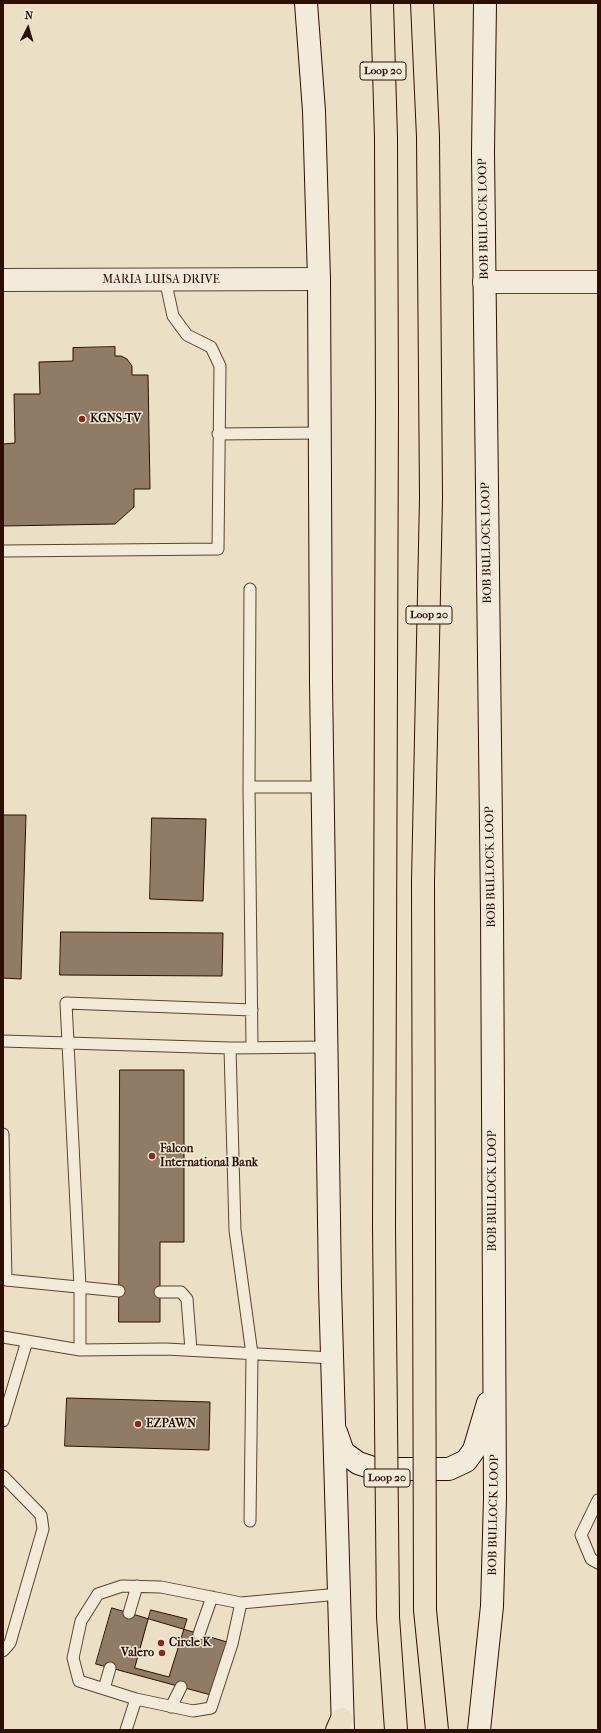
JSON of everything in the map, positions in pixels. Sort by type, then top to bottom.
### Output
[{"type":"highway","name":"Loop 20","points":[[382,3],[386,138],[387,407],[384,1226],[388,1617],[396,1730]]},
{"type":"highway","name":"Loop 20","points":[[422,3],[428,137],[431,497],[423,882],[425,1610],[437,1730]]},
{"type":"main road","points":[[306,3],[314,111],[319,279],[322,787],[332,1358],[339,1594],[341,1726]]},
{"type":"main road","name":"BOB BULLOCK LOOP","points":[[479,1730],[492,1606],[495,1498],[492,918],[483,152],[485,3]]},
{"type":"main road","name":"MARIA LUISA DRIVE","points":[[3,280],[319,279]]},
{"type":"main road","points":[[484,282],[598,282]]},
{"type":"main road","points":[[334,1425],[343,1452],[358,1463],[376,1469],[449,1469],[466,1461],[474,1450],[495,1379]]},
{"type":"lane","points":[[3,552],[218,549],[218,434],[220,366],[211,347],[187,335],[173,316],[164,280]]},
{"type":"lane","points":[[218,434],[319,432]]},
{"type":"lane","points":[[250,589],[249,787],[252,1048]]},
{"type":"lane","points":[[249,787],[322,787]]},
{"type":"lane","points":[[80,1350],[80,1287],[66,1003],[252,1010]]},
{"type":"lane","points":[[3,1041],[230,1048],[326,1047]]},
{"type":"lane","points":[[230,1048],[235,1230],[252,1354],[250,1521]]},
{"type":"lane","points":[[3,1134],[4,1280],[120,1291]]},
{"type":"lane","points":[[160,1292],[181,1292],[188,1299],[191,1350]]},
{"type":"lane","points":[[3,1337],[80,1350],[191,1350],[332,1358]]},
{"type":"lane","points":[[3,1421],[28,1341]]},
{"type":"lane","points":[[3,1476],[41,1515],[43,1529],[10,1643],[3,1651]]},
{"type":"lane","points":[[598,1500],[581,1535],[591,1558],[598,1563]]},
{"type":"lane","points":[[241,1603],[232,1644],[211,1708],[193,1711],[172,1707],[136,1699],[79,1682],[73,1658],[81,1621],[98,1594],[122,1586],[161,1587],[241,1603],[339,1594]]},
{"type":"lane","points":[[129,1613],[137,1586]]},
{"type":"lane","points":[[199,1634],[212,1597]]},
{"type":"lane","points":[[104,1689],[110,1668]]},
{"type":"lane","points":[[172,1707],[181,1687]]},
{"type":"lane","points":[[126,1730],[136,1699]]},
{"type":"building","name":"KGNS-TV","points":[[115,347],[115,356],[121,356],[127,359],[132,366],[132,375],[148,375],[150,489],[134,489],[134,507],[115,524],[3,526],[3,444],[15,443],[14,394],[40,394],[39,362],[73,361],[73,348]]},
{"type":"building","points":[[3,815],[26,815],[21,979],[3,978]]},
{"type":"building","points":[[152,818],[206,819],[203,901],[150,899]]},
{"type":"building","points":[[61,932],[223,933],[222,976],[60,975]]},
{"type":"building","name":"Falcon International Bank","points":[[120,1070],[184,1070],[184,1242],[160,1242],[160,1322],[119,1322]]},
{"type":"building","name":"EZPAWN","points":[[67,1398],[210,1402],[209,1450],[65,1446]]},
{"type":"building","name":"Valero","points":[[112,1608],[227,1642],[211,1695],[96,1664]]},
{"type":"building","name":"Circle K","points":[[151,1610],[187,1619],[169,1677],[135,1668]]},
{"type":"place","name":"KGNS-TV","points":[[82,419]]},
{"type":"place","name":"Falcon International Bank","points":[[152,1156]]},
{"type":"place","name":"EZPAWN","points":[[138,1424]]},
{"type":"place","name":"Circle K","points":[[161,1643]]},
{"type":"place","name":"Valero","points":[[162,1653]]}]
